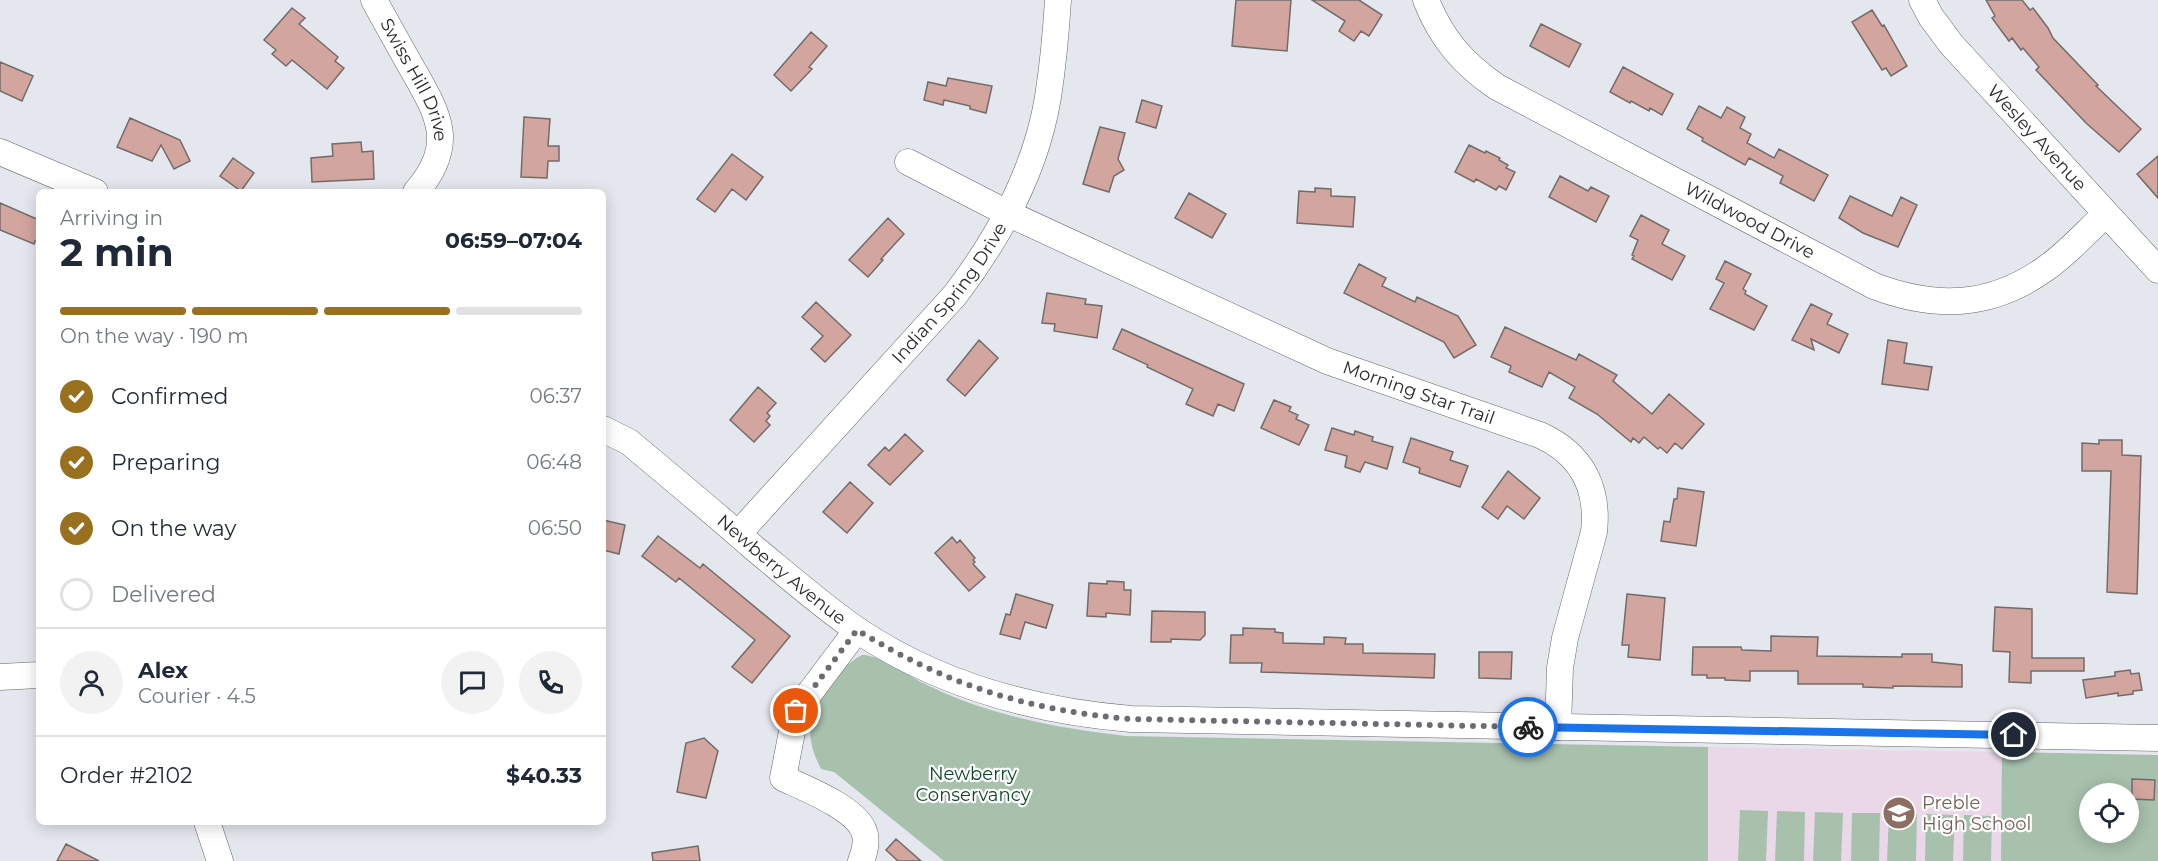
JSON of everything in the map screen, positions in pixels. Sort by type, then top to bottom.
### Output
[{"type":"street","name":"Swiss Hill Drive","points":[[374,0],[432,104],[440,129],[440,146],[435,164],[419,189]]},
{"type":"street","name":"Indian Spring Drive","points":[[738,534],[955,295],[981,260],[1009,214],[1038,142],[1048,99],[1058,0]]},
{"type":"street","name":"Wildwood Drive","points":[[1425,0],[1444,37],[1458,56],[1476,73],[1497,87],[1874,286],[1898,295],[1927,301],[1955,302],[1999,293],[2021,284],[2046,268],[2106,214]]},
{"type":"street","name":"Wesley Avenue","points":[[1922,0],[1931,17],[1951,44],[2158,270]]},
{"type":"street","points":[[0,152],[88,189]]},
{"type":"street","name":"Morning Star Trail","points":[[908,162],[1009,214],[1327,361],[1540,435],[1566,451],[1580,466],[1589,482],[1596,516],[1594,532],[1565,638],[1560,668],[1558,728]]},
{"type":"street","name":"Newberry Avenue","points":[[606,430],[629,442],[819,602],[857,630],[917,663],[961,683],[997,696],[1044,708],[1092,716],[1131,719],[2158,738]]},
{"type":"street","points":[[857,630],[796,711],[783,778],[830,800],[853,817],[863,828],[866,844],[861,861]]},
{"type":"street","points":[[0,677],[36,675]]},
{"type":"street","points":[[208,825],[220,861]]},
{"type":"shaded area","name":"Preble High School","points":[[1708,747],[2158,755],[2158,861],[1708,861]]},
{"type":"green space","name":"Newberry Conservancy","points":[[862,655],[884,661],[947,694],[996,712],[1074,729],[1126,736],[1708,747],[1708,861],[944,861],[834,772],[821,769],[815,756],[810,734],[813,715],[824,695],[842,671]]},
{"type":"green space","points":[[2002,752],[2158,755],[2158,861],[2001,861]]},
{"type":"green space","points":[[1740,810],[1768,811],[1766,861],[1738,861]]},
{"type":"green space","points":[[1777,811],[1805,812],[1804,861],[1775,861]]},
{"type":"green space","points":[[1815,812],[1843,813],[1841,861],[1813,861]]},
{"type":"green space","points":[[1852,813],[1880,813],[1879,861],[1851,861]]},
{"type":"green space","points":[[1889,813],[1917,814],[1916,861],[1887,861]]},
{"type":"green space","points":[[1926,814],[1955,815],[1953,861],[1925,861]]},
{"type":"green space","points":[[1964,815],[1992,816],[1991,861],[1963,861]]},
{"type":"building","points":[[1236,0],[1291,0],[1287,51],[1232,46]]},
{"type":"building","points":[[1312,0],[1359,0],[1382,15],[1369,36],[1361,31],[1354,41],[1339,31],[1345,21]]},
{"type":"building","points":[[1986,0],[2022,0],[2030,10],[2033,8],[2053,38],[2098,85],[2096,86],[2141,129],[2119,152],[2086,123],[2036,70],[2039,67],[2023,48],[2021,50],[2012,38],[2009,41],[1992,18],[1995,16]]},
{"type":"building","points":[[292,8],[305,18],[299,24],[338,57],[335,61],[344,68],[327,89],[292,60],[286,66],[272,54],[276,50],[264,40]]},
{"type":"building","points":[[1872,10],[1882,26],[1884,25],[1907,66],[1891,76],[1886,68],[1882,70],[1852,22]]},
{"type":"building","points":[[1541,24],[1581,44],[1569,67],[1530,46]]},
{"type":"building","points":[[811,32],[827,46],[809,67],[812,69],[791,91],[774,75]]},
{"type":"building","points":[[0,62],[33,76],[22,101],[0,91]]},
{"type":"building","points":[[1623,67],[1673,94],[1662,115],[1650,108],[1649,111],[1631,101],[1630,103],[1610,92]]},
{"type":"building","points":[[948,78],[992,86],[986,113],[970,109],[970,106],[944,100],[943,105],[924,100],[928,82],[946,86]]},
{"type":"building","points":[[1142,100],[1162,106],[1156,128],[1136,122]]},
{"type":"building","points":[[1699,106],[1721,118],[1727,107],[1745,117],[1740,128],[1751,134],[1747,143],[1774,158],[1779,149],[1828,175],[1814,201],[1780,183],[1783,176],[1749,158],[1745,165],[1702,141],[1703,138],[1687,129]]},
{"type":"building","points":[[524,117],[550,119],[548,146],[559,146],[559,161],[548,161],[547,178],[521,177]]},
{"type":"building","points":[[130,118],[180,140],[190,161],[174,169],[161,145],[152,161],[117,147]]},
{"type":"building","points":[[1100,127],[1125,133],[1118,159],[1124,170],[1114,176],[1109,192],[1083,184]]},
{"type":"building","points":[[361,142],[362,152],[373,151],[374,179],[312,182],[311,158],[333,156],[332,144]]},
{"type":"building","points":[[1469,145],[1500,158],[1499,160],[1508,165],[1506,168],[1515,172],[1506,190],[1499,186],[1496,190],[1476,179],[1474,182],[1455,172]]},
{"type":"building","points":[[732,154],[763,177],[746,200],[732,189],[715,212],[697,199]]},
{"type":"building","points":[[2158,156],[2158,198],[2137,174]]},
{"type":"building","points":[[233,158],[254,173],[242,189],[238,189],[220,176]]},
{"type":"building","points":[[1560,176],[1588,191],[1591,187],[1609,196],[1596,222],[1549,197]]},
{"type":"building","points":[[1315,188],[1331,189],[1331,196],[1355,197],[1353,227],[1297,223],[1299,191],[1315,192]]},
{"type":"building","points":[[1189,193],[1226,214],[1212,238],[1175,218]]},
{"type":"building","points":[[1850,196],[1892,216],[1901,197],[1917,205],[1898,247],[1863,233],[1839,218]]},
{"type":"building","points":[[0,203],[36,219],[36,242],[34,244],[0,230]]},
{"type":"building","points":[[1641,215],[1669,230],[1662,244],[1685,256],[1672,280],[1632,259],[1638,240],[1630,236]]},
{"type":"building","points":[[888,218],[904,234],[868,277],[849,260]]},
{"type":"building","points":[[1725,261],[1751,274],[1743,289],[1746,291],[1745,294],[1767,306],[1754,330],[1710,309],[1724,283],[1716,279]]},
{"type":"building","points":[[1359,264],[1386,278],[1382,286],[1415,302],[1417,297],[1458,316],[1476,345],[1454,358],[1444,342],[1344,293]]},
{"type":"building","points":[[1047,293],[1086,299],[1085,304],[1102,306],[1097,338],[1054,331],[1055,324],[1042,323]]},
{"type":"building","points":[[816,302],[851,335],[825,362],[811,349],[823,336],[802,317]]},
{"type":"building","points":[[1811,304],[1832,314],[1827,324],[1848,334],[1839,353],[1811,339],[1814,350],[1792,340]]},
{"type":"building","points":[[1505,327],[1576,360],[1579,354],[1617,375],[1613,381],[1652,414],[1669,394],[1704,424],[1682,449],[1675,443],[1667,453],[1660,447],[1658,449],[1644,437],[1639,443],[1633,438],[1631,442],[1597,414],[1569,398],[1575,387],[1549,372],[1542,387],[1509,372],[1511,366],[1491,357]]},
{"type":"building","points":[[1122,329],[1244,384],[1234,411],[1218,404],[1213,416],[1186,404],[1193,389],[1113,349]]},
{"type":"building","points":[[979,340],[998,358],[965,396],[947,380]]},
{"type":"building","points":[[1888,340],[1907,343],[1904,363],[1932,367],[1928,390],[1882,384]]},
{"type":"building","points":[[758,387],[776,403],[767,413],[770,416],[766,421],[770,425],[754,442],[730,420]]},
{"type":"building","points":[[1274,400],[1291,407],[1289,411],[1298,415],[1296,419],[1309,425],[1299,445],[1261,428]]},
{"type":"building","points":[[1332,428],[1354,435],[1355,431],[1373,437],[1372,441],[1393,447],[1387,469],[1365,462],[1360,472],[1345,467],[1347,456],[1325,450]]},
{"type":"building","points":[[905,434],[923,451],[890,485],[868,465],[885,447],[889,451]]},
{"type":"building","points":[[1411,438],[1453,452],[1450,460],[1468,466],[1460,487],[1419,473],[1420,468],[1403,462]]},
{"type":"building","points":[[2099,440],[2122,440],[2122,455],[2141,456],[2137,594],[2107,592],[2111,471],[2082,471],[2082,443],[2099,444]]},
{"type":"building","points":[[1508,471],[1540,498],[1524,519],[1507,506],[1498,519],[1482,507]]},
{"type":"building","points":[[850,482],[873,503],[847,533],[823,512]]},
{"type":"building","points":[[1678,488],[1704,492],[1696,546],[1661,541],[1664,521],[1670,522]]},
{"type":"building","points":[[606,521],[625,525],[619,554],[606,551]]},
{"type":"building","points":[[658,536],[700,568],[703,564],[790,636],[752,683],[732,667],[755,640],[679,578],[676,582],[642,556]]},
{"type":"building","points":[[952,537],[957,543],[960,540],[975,558],[973,564],[985,577],[969,591],[935,553]]},
{"type":"building","points":[[1107,581],[1124,582],[1124,590],[1131,590],[1130,615],[1106,613],[1106,617],[1087,616],[1089,583],[1107,584]]},
{"type":"building","points":[[1016,594],[1053,605],[1046,628],[1025,622],[1020,639],[1000,634],[1006,614],[1010,615]]},
{"type":"building","points":[[1627,594],[1665,598],[1660,660],[1628,657],[1629,645],[1622,645]]},
{"type":"building","points":[[1995,607],[2032,609],[2032,658],[2084,658],[2084,671],[2031,671],[2031,683],[2009,682],[2010,652],[1993,651]]},
{"type":"building","points":[[1152,611],[1205,612],[1205,635],[1200,640],[1171,639],[1171,642],[1151,642]]},
{"type":"building","points":[[1243,628],[1275,629],[1275,632],[1283,633],[1283,643],[1324,644],[1324,637],[1346,638],[1345,644],[1363,644],[1363,653],[1435,654],[1434,678],[1261,672],[1262,663],[1230,663],[1231,635],[1243,635]]},
{"type":"building","points":[[1771,636],[1818,637],[1817,656],[1902,657],[1902,654],[1932,654],[1932,662],[1962,665],[1962,687],[1893,686],[1893,688],[1863,687],[1863,684],[1798,684],[1798,671],[1750,671],[1750,681],[1692,675],[1693,647],[1741,647],[1742,650],[1771,651]]},
{"type":"building","points":[[1479,652],[1512,652],[1511,679],[1479,678]]},
{"type":"building","points":[[2130,670],[2131,674],[2139,673],[2142,690],[2133,691],[2133,694],[2118,696],[2118,693],[2086,698],[2083,680],[2115,676],[2115,672]]},
{"type":"building","points":[[704,738],[718,751],[706,798],[677,792],[686,743]]},
{"type":"building","points":[[2132,779],[2155,780],[2154,800],[2139,799],[2139,783],[2132,783]]},
{"type":"building","points":[[896,839],[921,861],[898,861],[886,850]]},
{"type":"building","points":[[66,844],[99,861],[57,861]]},
{"type":"building","points":[[698,846],[700,861],[653,861],[652,853]]},
{"type":"way so far","points":[[796,711],[857,630],[917,663],[961,683],[997,696],[1044,708],[1092,716],[1131,719],[1528,727]]},
{"type":"place","name":"Preble High School","points":[[1899,813]]},
{"type":"route","points":[[1528,727],[2014,735]]}]
